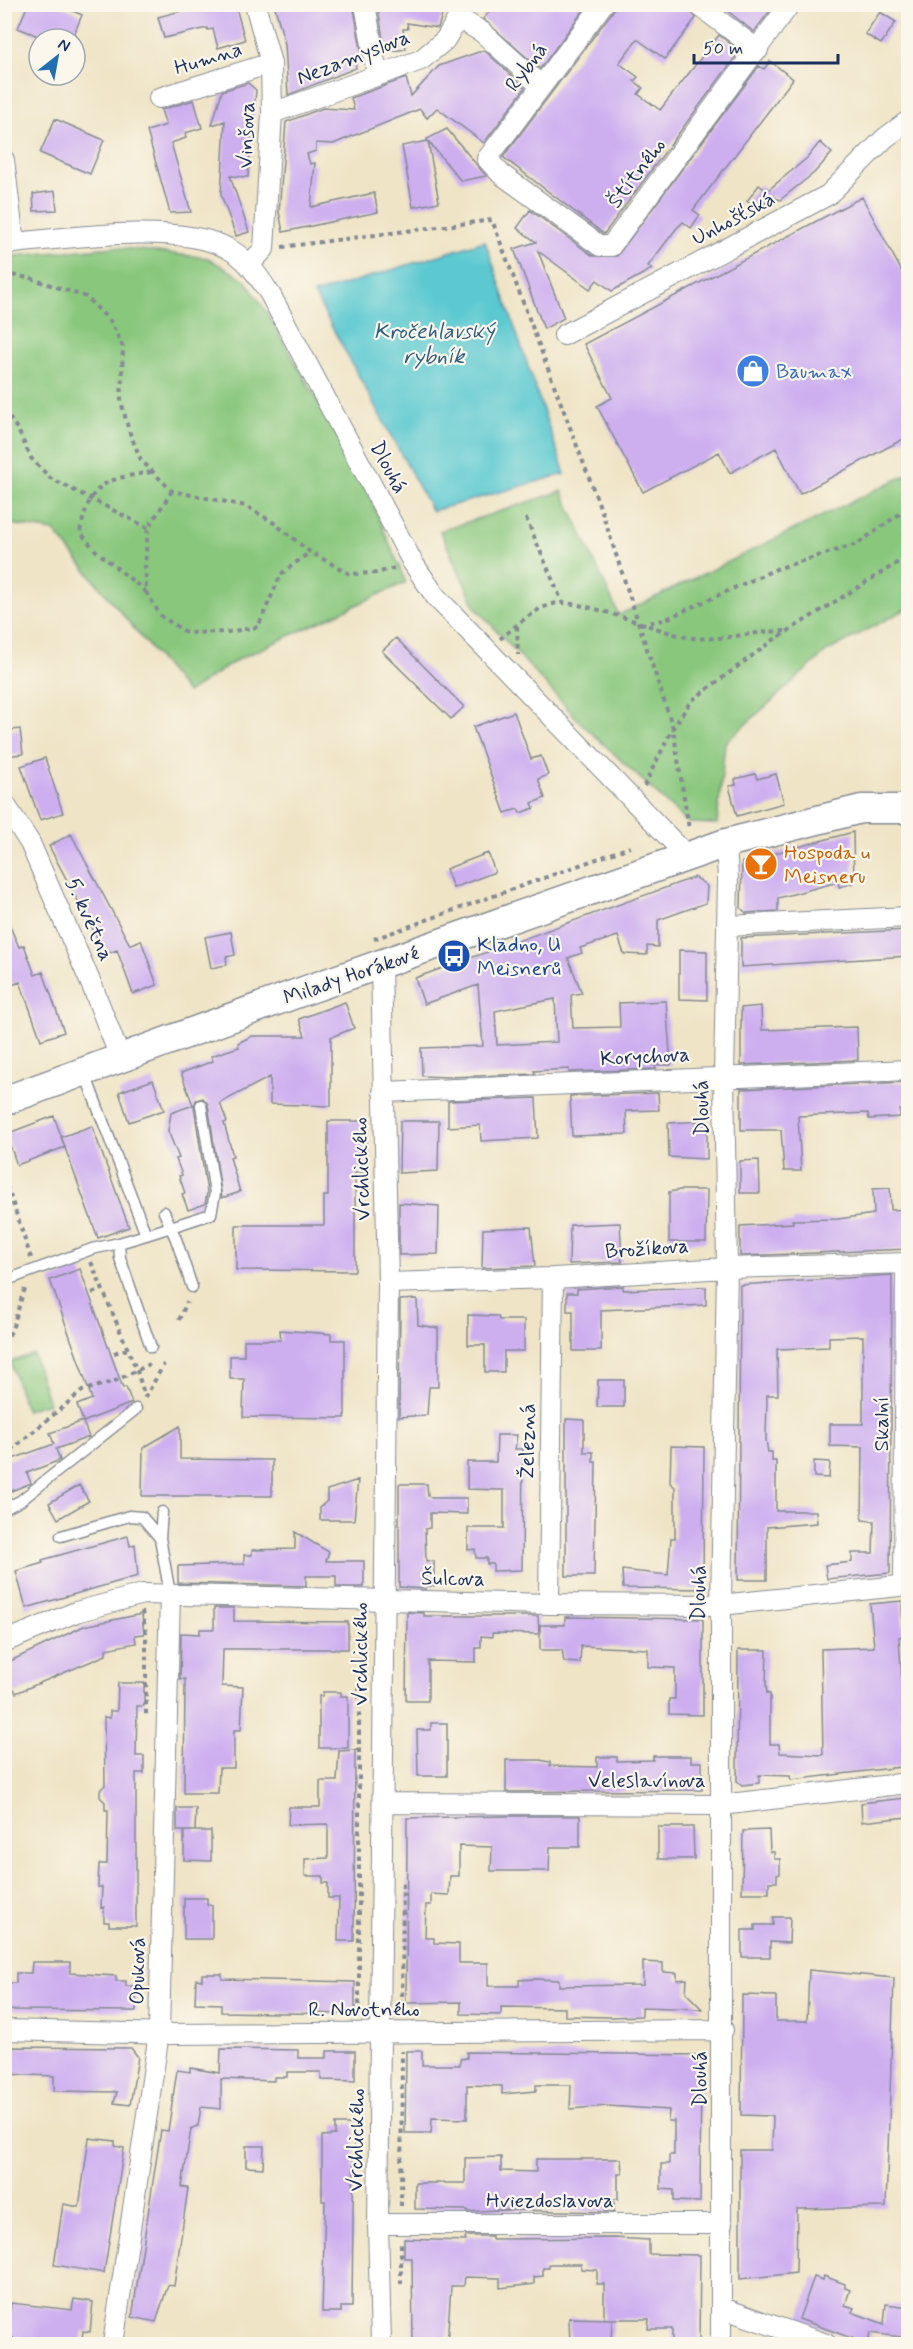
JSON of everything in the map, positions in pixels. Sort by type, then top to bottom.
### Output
[{"type":"main road","name":"Milady Horákové","points":[[4,1101],[381,964],[726,843],[861,809],[909,809]]},
{"type":"street","name":"Vinšova","points":[[255,4],[271,63],[272,113],[264,249]]},
{"type":"street","points":[[365,4],[377,74]]},
{"type":"street","name":"Rybná","points":[[488,159],[603,4]]},
{"type":"street","points":[[697,4],[758,50]]},
{"type":"street","name":"Štítného","points":[[488,159],[501,174],[600,246],[611,246],[790,4]]},
{"type":"street","points":[[459,11],[541,86]]},
{"type":"street","name":"Nezamyslova","points":[[272,113],[421,60],[445,40],[459,11]]},
{"type":"street","name":"Humna","points":[[159,98],[271,63]]},
{"type":"street","name":"Unhošťská","points":[[564,335],[828,195],[885,138],[909,121]]},
{"type":"street","points":[[4,160],[9,244]]},
{"type":"street","name":"Dlouhá","points":[[9,244],[74,236],[182,235],[208,239],[229,249],[250,264],[270,294],[413,563],[436,597],[486,651],[690,855]]},
{"type":"street","points":[[250,264],[264,249]]},
{"type":"street","name":"5. května","points":[[4,803],[30,843],[93,988],[121,1060]]},
{"type":"street","name":"Dlouhá","points":[[722,2344],[721,1605],[727,1268],[724,1077],[726,843]]},
{"type":"street","points":[[727,926],[909,917]]},
{"type":"street","name":"Vrchlického","points":[[381,964],[388,1283],[382,2033],[378,2224],[381,2344]]},
{"type":"street","name":"Korychova","points":[[383,1092],[909,1070]]},
{"type":"street","name":"Brožíkova","points":[[388,1283],[553,1278],[727,1268],[907,1263]]},
{"type":"street","name":"Skalní","points":[[906,1585],[907,1263]]},
{"type":"street","name":"Železná","points":[[549,1604],[553,1278]]},
{"type":"street","name":"Šulcova","points":[[4,1642],[76,1612],[143,1594],[549,1604],[721,1605],[906,1585]]},
{"type":"street","name":"Opuková","points":[[113,2344],[159,2033],[170,1594]]},
{"type":"street","name":"Veleslavínova","points":[[384,1803],[721,1805],[909,1783]]},
{"type":"street","name":"R. Novotného","points":[[4,2030],[159,2033],[723,2030]]},
{"type":"street","name":"Hviezdoslavova","points":[[378,2224],[722,2224]]},
{"type":"street","points":[[722,2308],[826,2344]]},
{"type":"lane","points":[[85,1073],[146,1235]]},
{"type":"lane","points":[[4,1281],[86,1251],[172,1228],[211,1214],[215,1193],[201,1105]]},
{"type":"lane","points":[[164,1212],[172,1228],[192,1287]]},
{"type":"lane","points":[[119,1243],[120,1258],[151,1347]]},
{"type":"lane","points":[[4,1509],[20,1501],[136,1409]]},
{"type":"lane","points":[[162,1512],[160,1538],[170,1594]]},
{"type":"lane","points":[[61,1536],[129,1516],[142,1517],[160,1538]]},
{"type":"path","points":[[264,249],[492,220],[603,515],[673,728],[690,855]]},
{"type":"path","points":[[4,274],[30,278],[86,297],[111,321],[123,347],[121,401],[141,460],[172,491],[246,506],[274,523],[310,552],[350,574],[376,573],[413,563]]},
{"type":"path","points":[[4,410],[18,430],[31,458],[50,478],[148,528]]},
{"type":"path","points":[[152,472],[123,476],[101,484],[90,497],[80,532],[94,549],[146,592],[160,616],[187,633],[228,632],[258,627],[281,574],[310,552]]},
{"type":"path","points":[[146,592],[145,563],[148,528],[172,491]]},
{"type":"path","points":[[639,624],[664,620],[776,569],[856,544],[909,508]]},
{"type":"path","points":[[526,518],[564,604]]},
{"type":"path","points":[[636,803],[673,728],[691,701],[788,632],[909,555]]},
{"type":"path","points":[[486,651],[526,618],[554,603],[592,608],[689,638],[733,636],[769,630],[788,632]]},
{"type":"path","points":[[4,1177],[33,1271],[18,1306],[13,1331],[4,1343]]},
{"type":"path","points":[[86,1251],[137,1371],[145,1398],[164,1365]]},
{"type":"path","points":[[92,1293],[102,1288]]},
{"type":"path","points":[[179,1320],[187,1302]]},
{"type":"path","points":[[114,1353],[128,1349]]},
{"type":"path","points":[[4,1456],[57,1415],[82,1391],[150,1364]]},
{"type":"path","points":[[137,1611],[142,1611],[146,1633],[146,1719]]},
{"type":"path","points":[[348,1613],[359,1613],[357,2032]]},
{"type":"path","points":[[401,2290],[403,1873]]},
{"type":"green space","points":[[115,247],[208,258],[245,280],[264,308],[361,476],[406,582],[237,660],[187,693],[54,531],[5,523],[4,257]]},
{"type":"green space","points":[[908,474],[908,608],[826,652],[725,743],[717,824],[688,823],[579,721],[476,608],[440,531],[562,491],[619,615]]},
{"type":"green space","points":[[33,1354],[49,1403],[26,1410],[10,1362]]},
{"type":"water","name":"Kročehlavský rybník","points":[[485,241],[565,474],[432,511],[314,294]]},
{"type":"building","points":[[28,4],[57,4],[82,15],[77,27],[27,27],[27,32],[18,28]]},
{"type":"building","points":[[207,4],[235,4],[245,40],[218,48],[213,29],[208,30],[207,28],[164,38],[158,17]]},
{"type":"building","points":[[274,4],[350,4],[351,9],[354,9],[362,55],[355,56],[356,68],[288,95],[285,44]]},
{"type":"building","points":[[398,4],[444,9],[438,28],[407,23],[408,29],[403,29],[406,49],[385,52],[378,7]]},
{"type":"building","points":[[496,4],[588,4],[540,69],[483,19]]},
{"type":"building","points":[[615,4],[685,4],[696,18],[665,59],[637,39],[619,63],[638,77],[634,81],[643,88],[638,94],[660,110],[719,35],[740,51],[604,234],[503,157],[613,11]]},
{"type":"building","points":[[719,4],[775,4],[754,32]]},
{"type":"building","points":[[880,12],[896,22],[881,44],[865,34]]},
{"type":"building","points":[[484,50],[525,88],[484,143],[437,108],[427,118],[420,109],[333,144],[316,143],[316,151],[307,154],[310,164],[315,163],[311,207],[374,193],[378,212],[283,232],[279,212],[286,122],[323,108],[354,110],[351,98],[406,78],[411,96],[439,66]]},
{"type":"building","points":[[770,61],[793,79],[693,210],[700,215],[691,228],[683,222],[676,229],[648,266],[652,269],[612,291],[597,280],[590,289],[538,251],[564,318],[544,329],[514,249],[536,242],[517,228],[530,210],[593,256],[617,256],[759,66],[764,69]]},
{"type":"building","points":[[248,83],[256,90],[248,177],[230,176],[249,232],[236,236],[221,195],[225,121],[212,125],[222,91]]},
{"type":"building","points":[[194,100],[202,128],[185,133],[186,138],[171,143],[191,212],[170,213],[147,131],[166,125],[161,110]]},
{"type":"building","points":[[55,119],[104,140],[90,174],[40,153]]},
{"type":"building","points":[[447,129],[486,176],[461,181],[427,139]]},
{"type":"building","points":[[428,141],[439,202],[413,207],[402,146]]},
{"type":"building","points":[[820,142],[832,153],[814,173],[780,200],[771,196],[760,211],[747,201],[759,185],[767,191],[807,158]]},
{"type":"building","points":[[55,191],[57,210],[34,211],[33,194]]},
{"type":"building","name":"Baumax","points":[[862,197],[909,285],[909,436],[800,494],[776,448],[730,473],[719,452],[643,492],[597,406],[612,398],[584,344]]},
{"type":"building","points":[[396,638],[464,707],[451,719],[382,651]]},
{"type":"building","points":[[514,712],[531,759],[541,756],[548,775],[538,779],[545,798],[532,803],[534,808],[520,813],[518,809],[505,813],[473,727]]},
{"type":"building","points":[[20,729],[23,754],[4,756],[4,731]]},
{"type":"building","points":[[45,758],[63,813],[40,820],[21,766]]},
{"type":"building","points":[[755,774],[757,779],[776,774],[784,803],[737,816],[729,786],[736,785],[735,779]]},
{"type":"building","points":[[853,832],[854,883],[839,887],[838,882],[778,898],[778,911],[746,913],[741,908],[742,862]]},
{"type":"building","points":[[71,834],[130,945],[141,940],[157,985],[133,994],[117,950],[106,954],[49,846]]},
{"type":"building","points":[[488,853],[495,872],[453,888],[446,869]]},
{"type":"building","points":[[695,877],[707,886],[706,903],[658,920],[658,947],[647,946],[647,955],[624,954],[618,936],[580,948],[582,953],[568,958],[582,993],[571,995],[573,1028],[620,1027],[619,1003],[666,1001],[671,1065],[655,1065],[656,1069],[569,1072],[569,1069],[534,1071],[535,1074],[422,1076],[421,1048],[483,1046],[478,985],[424,1004],[415,978]],"holes":[[[555,999],[557,1042],[497,1045],[495,1011]]]},
{"type":"building","points":[[4,913],[19,947],[24,945],[35,975],[43,972],[64,1032],[41,1040],[20,982],[12,985],[4,964]]},
{"type":"building","points":[[909,930],[909,956],[741,967],[741,938]]},
{"type":"building","points":[[231,932],[235,955],[226,957],[227,965],[211,968],[205,937]]},
{"type":"building","points":[[679,950],[707,951],[707,1000],[679,999]]},
{"type":"building","points":[[345,1002],[354,1028],[331,1037],[331,1106],[270,1104],[270,1077],[220,1103],[227,1122],[224,1123],[233,1156],[230,1157],[240,1192],[222,1198],[208,1104],[203,1098],[196,1100],[194,1106],[207,1193],[205,1204],[188,1210],[182,1194],[185,1193],[179,1176],[182,1175],[176,1159],[179,1158],[168,1131],[171,1113],[193,1105],[181,1073],[213,1061],[211,1056],[239,1047],[238,1043],[252,1036],[305,1036],[299,1019]]},
{"type":"building","points":[[761,1006],[762,1030],[857,1027],[858,1060],[741,1065],[741,1008]]},
{"type":"building","points":[[153,1080],[164,1110],[129,1122],[119,1092]]},
{"type":"building","points":[[906,1082],[907,1110],[900,1110],[900,1117],[869,1119],[868,1113],[798,1116],[801,1171],[784,1171],[781,1130],[741,1130],[741,1089]]},
{"type":"building","points":[[658,1093],[659,1110],[626,1111],[627,1134],[572,1136],[570,1096]]},
{"type":"building","points":[[536,1098],[538,1138],[481,1141],[480,1125],[448,1127],[448,1101]]},
{"type":"building","points":[[54,1116],[65,1147],[17,1165],[6,1134]]},
{"type":"building","points":[[328,1121],[366,1121],[366,1173],[355,1173],[355,1271],[236,1270],[236,1225],[324,1225],[324,1196],[328,1196]]},
{"type":"building","points":[[400,1121],[439,1121],[438,1171],[399,1173]]},
{"type":"building","points":[[707,1121],[707,1159],[669,1157],[668,1123]]},
{"type":"building","points":[[92,1126],[129,1227],[98,1238],[61,1137]]},
{"type":"building","points":[[759,1160],[760,1193],[740,1193],[740,1161]]},
{"type":"building","points":[[890,1188],[891,1210],[909,1209],[909,1249],[740,1256],[740,1226],[874,1214],[873,1189]]},
{"type":"building","points":[[707,1190],[706,1242],[669,1242],[669,1192]]},
{"type":"building","points":[[399,1203],[439,1206],[438,1254],[399,1255]]},
{"type":"building","points":[[620,1223],[622,1262],[569,1264],[570,1225]]},
{"type":"building","points":[[531,1227],[535,1266],[482,1268],[483,1229]]},
{"type":"building","points":[[80,1269],[123,1388],[126,1387],[132,1403],[83,1422],[89,1437],[56,1449],[60,1460],[27,1473],[31,1483],[4,1494],[4,1462],[54,1444],[50,1433],[83,1421],[77,1405],[92,1399],[50,1280]]},
{"type":"building","points":[[892,1275],[890,1573],[827,1579],[825,1565],[852,1562],[852,1553],[873,1553],[874,1521],[862,1520],[863,1447],[830,1446],[830,1424],[863,1424],[863,1336],[829,1337],[829,1347],[777,1349],[778,1395],[767,1395],[766,1440],[768,1452],[772,1452],[772,1461],[776,1461],[776,1511],[816,1511],[817,1523],[767,1527],[767,1580],[738,1580],[740,1285]]},
{"type":"building","points":[[623,1286],[623,1290],[706,1287],[706,1305],[601,1310],[601,1351],[573,1351],[573,1311],[567,1311],[567,1293],[577,1293],[577,1289]]},
{"type":"building","points":[[417,1299],[418,1325],[438,1328],[438,1387],[429,1387],[427,1415],[399,1417],[400,1300]]},
{"type":"building","points":[[468,1315],[498,1316],[499,1320],[524,1320],[524,1351],[504,1351],[504,1372],[485,1372],[485,1345],[468,1345]]},
{"type":"building","points":[[280,1330],[331,1334],[331,1340],[345,1340],[345,1418],[243,1417],[244,1379],[230,1379],[230,1356],[244,1356],[244,1340],[281,1340]]},
{"type":"building","points":[[598,1380],[624,1380],[624,1407],[597,1407]]},
{"type":"building","points":[[566,1419],[584,1420],[584,1452],[593,1452],[593,1462],[596,1462],[594,1576],[566,1576]]},
{"type":"building","points":[[180,1426],[180,1459],[272,1460],[272,1496],[142,1496],[143,1448]]},
{"type":"building","points":[[497,1435],[517,1435],[515,1449],[523,1449],[522,1570],[493,1571],[493,1564],[487,1564],[487,1558],[476,1558],[475,1549],[468,1550],[468,1528],[504,1528],[504,1490],[467,1489],[467,1462],[496,1462]]},
{"type":"building","points":[[671,1446],[704,1447],[703,1589],[623,1588],[622,1570],[668,1575],[671,1538],[675,1538],[675,1487],[670,1483]]},
{"type":"building","points":[[814,1461],[830,1462],[829,1478],[814,1477]]},
{"type":"building","points":[[358,1480],[354,1520],[320,1520],[320,1507],[327,1501],[327,1490]]},
{"type":"building","points":[[399,1484],[427,1484],[428,1496],[432,1498],[467,1498],[467,1514],[430,1513],[430,1528],[425,1529],[426,1561],[434,1561],[434,1586],[427,1586],[426,1589],[399,1587]]},
{"type":"building","points":[[79,1485],[89,1501],[58,1519],[49,1503]]},
{"type":"building","points":[[295,1532],[329,1552],[326,1561],[364,1561],[364,1587],[336,1587],[336,1576],[306,1576],[306,1586],[178,1583],[178,1566],[244,1564],[244,1555],[252,1555],[252,1550],[295,1549]]},
{"type":"building","points":[[128,1536],[130,1546],[135,1544],[138,1576],[26,1608],[16,1571],[43,1563],[42,1560]]},
{"type":"building","points":[[902,1601],[903,1636],[899,1637],[905,1728],[909,1728],[909,1766],[791,1780],[790,1776],[759,1775],[759,1783],[742,1785],[737,1781],[738,1650],[767,1650],[766,1683],[767,1694],[770,1694],[770,1744],[779,1744],[780,1753],[823,1755],[821,1649],[874,1647],[870,1604]]},
{"type":"building","points":[[214,1608],[234,1608],[234,1621],[348,1622],[348,1649],[223,1649],[222,1686],[243,1687],[241,1730],[234,1730],[234,1768],[219,1768],[218,1793],[184,1793],[185,1679],[180,1679],[181,1633],[200,1634],[200,1629],[214,1629]]},
{"type":"building","points":[[407,1612],[424,1613],[424,1616],[538,1616],[539,1634],[492,1633],[492,1637],[481,1636],[481,1648],[476,1648],[476,1662],[428,1661],[428,1701],[406,1701]]},
{"type":"building","points":[[142,1614],[144,1634],[135,1635],[136,1643],[106,1649],[106,1655],[16,1693],[14,1689],[4,1694],[4,1664],[84,1626]]},
{"type":"building","points":[[565,1617],[703,1619],[703,1715],[669,1714],[669,1699],[675,1699],[675,1668],[648,1667],[648,1649],[581,1646],[580,1663],[564,1662],[562,1650],[540,1650],[540,1625],[565,1625]]},
{"type":"building","points":[[118,1683],[144,1683],[144,1706],[137,1706],[136,1756],[144,1756],[144,1773],[136,1773],[136,1926],[109,1926],[109,1922],[104,1922],[104,1907],[101,1908],[102,1887],[98,1887],[99,1864],[107,1864],[108,1810],[105,1810],[105,1802],[100,1797],[100,1790],[105,1785],[104,1717],[110,1718],[110,1711],[117,1711]]},
{"type":"building","points":[[323,1692],[341,1692],[341,1696],[348,1696],[348,1748],[319,1748],[319,1696],[322,1696]]},
{"type":"building","points":[[431,1723],[447,1723],[447,1776],[418,1776],[417,1730],[431,1730]]},
{"type":"building","points":[[355,1750],[354,1941],[338,1941],[339,1898],[328,1898],[328,1883],[323,1883],[323,1876],[305,1876],[305,1859],[328,1858],[328,1824],[288,1825],[289,1807],[320,1807],[320,1781],[337,1781],[339,1751]]},
{"type":"building","points":[[653,1756],[691,1756],[691,1762],[702,1762],[702,1790],[506,1792],[506,1760],[540,1760],[550,1762],[550,1766],[597,1767],[597,1757],[617,1757],[617,1761],[653,1760]]},
{"type":"building","points":[[905,1798],[907,1817],[862,1822],[861,1803]]},
{"type":"building","points":[[177,1808],[196,1808],[195,1831],[177,1831]]},
{"type":"building","points":[[580,1816],[580,1847],[550,1847],[549,1871],[491,1871],[492,1847],[459,1846],[459,1876],[450,1876],[449,1895],[431,1894],[431,1905],[426,1905],[425,1938],[434,1938],[434,1943],[459,1944],[459,1963],[488,1963],[488,1986],[519,1986],[519,1980],[534,1979],[559,1980],[559,1986],[643,1985],[643,1962],[663,1963],[663,1972],[677,1973],[677,1980],[687,1979],[686,1993],[702,2009],[642,2007],[642,2016],[609,2017],[565,2016],[565,2008],[501,2007],[501,2015],[461,2014],[461,2002],[406,2003],[407,1818]]},
{"type":"building","points":[[658,1827],[693,1827],[694,1859],[658,1859]]},
{"type":"building","points":[[769,1830],[770,1852],[774,1852],[774,1859],[780,1859],[780,1874],[777,1875],[777,1882],[769,1882],[769,1893],[742,1893],[743,1831]]},
{"type":"building","points":[[184,1831],[211,1831],[211,1861],[184,1860]]},
{"type":"building","points":[[184,1898],[207,1898],[207,1905],[212,1905],[212,1939],[184,1939]]},
{"type":"building","points":[[773,1917],[790,1917],[789,1943],[770,1942],[770,1957],[742,1957],[742,1930],[755,1930],[755,1925],[773,1925]]},
{"type":"building","points":[[32,1962],[70,1962],[70,1973],[116,1976],[116,1981],[126,1981],[126,1986],[136,1986],[136,2011],[4,2010],[4,1983],[16,1983],[16,1973],[31,1973]]},
{"type":"building","points":[[809,1970],[894,1978],[886,2207],[797,2209],[796,2273],[740,2279],[740,2150],[772,2150],[773,2116],[741,2115],[742,1995],[776,1996],[776,2021],[807,2021]]},
{"type":"building","points":[[202,1974],[222,1974],[222,1979],[355,1982],[355,2014],[221,2012],[221,2004],[195,2003],[196,1979],[202,1980]]},
{"type":"building","points":[[4,2047],[131,2048],[138,2057],[130,2105],[114,2103],[117,2092],[54,2091],[54,2076],[4,2074]]},
{"type":"building","points":[[221,2049],[298,2050],[298,2058],[327,2058],[327,2051],[355,2051],[355,2081],[321,2080],[321,2072],[287,2072],[287,2077],[274,2077],[274,2081],[221,2079],[221,2109],[201,2107],[198,2126],[191,2129],[182,2187],[188,2188],[174,2286],[168,2285],[156,2322],[132,2317],[161,2130],[168,2131],[177,2070],[190,2072],[190,2068],[220,2073]]},
{"type":"building","points":[[406,2051],[422,2051],[422,2065],[460,2065],[460,2059],[467,2058],[467,2052],[701,2055],[700,2202],[674,2201],[674,2190],[661,2189],[661,2164],[669,2164],[669,2155],[674,2155],[674,2121],[668,2121],[669,2110],[608,2106],[570,2109],[571,2085],[536,2085],[536,2091],[502,2094],[502,2086],[467,2085],[467,2119],[432,2118],[431,2133],[405,2133]]},
{"type":"building","points":[[335,2124],[354,2124],[352,2307],[341,2307],[341,2312],[322,2312],[325,2201],[322,2201],[322,2136],[335,2135]]},
{"type":"building","points":[[89,2138],[115,2141],[115,2146],[124,2148],[104,2273],[54,2265],[63,2204],[79,2207]]},
{"type":"building","points":[[246,2146],[264,2146],[263,2168],[246,2167]]},
{"type":"building","points":[[501,2157],[501,2171],[536,2172],[536,2159],[621,2159],[622,2174],[618,2174],[618,2199],[614,2199],[614,2212],[495,2210],[467,2212],[467,2210],[415,2209],[415,2183],[465,2183],[465,2158]]},
{"type":"building","points":[[466,2236],[492,2236],[492,2239],[649,2240],[649,2254],[700,2255],[699,2344],[672,2344],[672,2329],[648,2329],[649,2319],[604,2319],[604,2284],[597,2284],[597,2270],[581,2269],[581,2264],[549,2264],[549,2268],[543,2268],[543,2276],[534,2277],[534,2284],[500,2288],[500,2278],[465,2277],[464,2286],[451,2286],[447,2344],[413,2344],[412,2258],[404,2258],[404,2239],[465,2241]]},
{"type":"building","points":[[824,2276],[845,2284],[845,2288],[850,2290],[845,2305],[854,2308],[852,2312],[884,2324],[886,2304],[909,2307],[909,2338],[870,2333],[868,2344],[799,2319],[814,2277],[823,2280]]},
{"type":"building","points":[[74,2299],[93,2302],[90,2332],[83,2331],[81,2344],[34,2340],[33,2344],[11,2343],[13,2338],[4,2337],[4,2309],[10,2310],[11,2303],[72,2310]]},
{"type":"building","points":[[569,2318],[612,2319],[611,2344],[570,2343]]},
{"type":"place","name":"Baumax","points":[[753,371]]},
{"type":"place","name":"Hospoda u Meisneru","points":[[761,864]]},
{"type":"place","name":"Kladno, U Meisnerů","points":[[454,956]]}]
